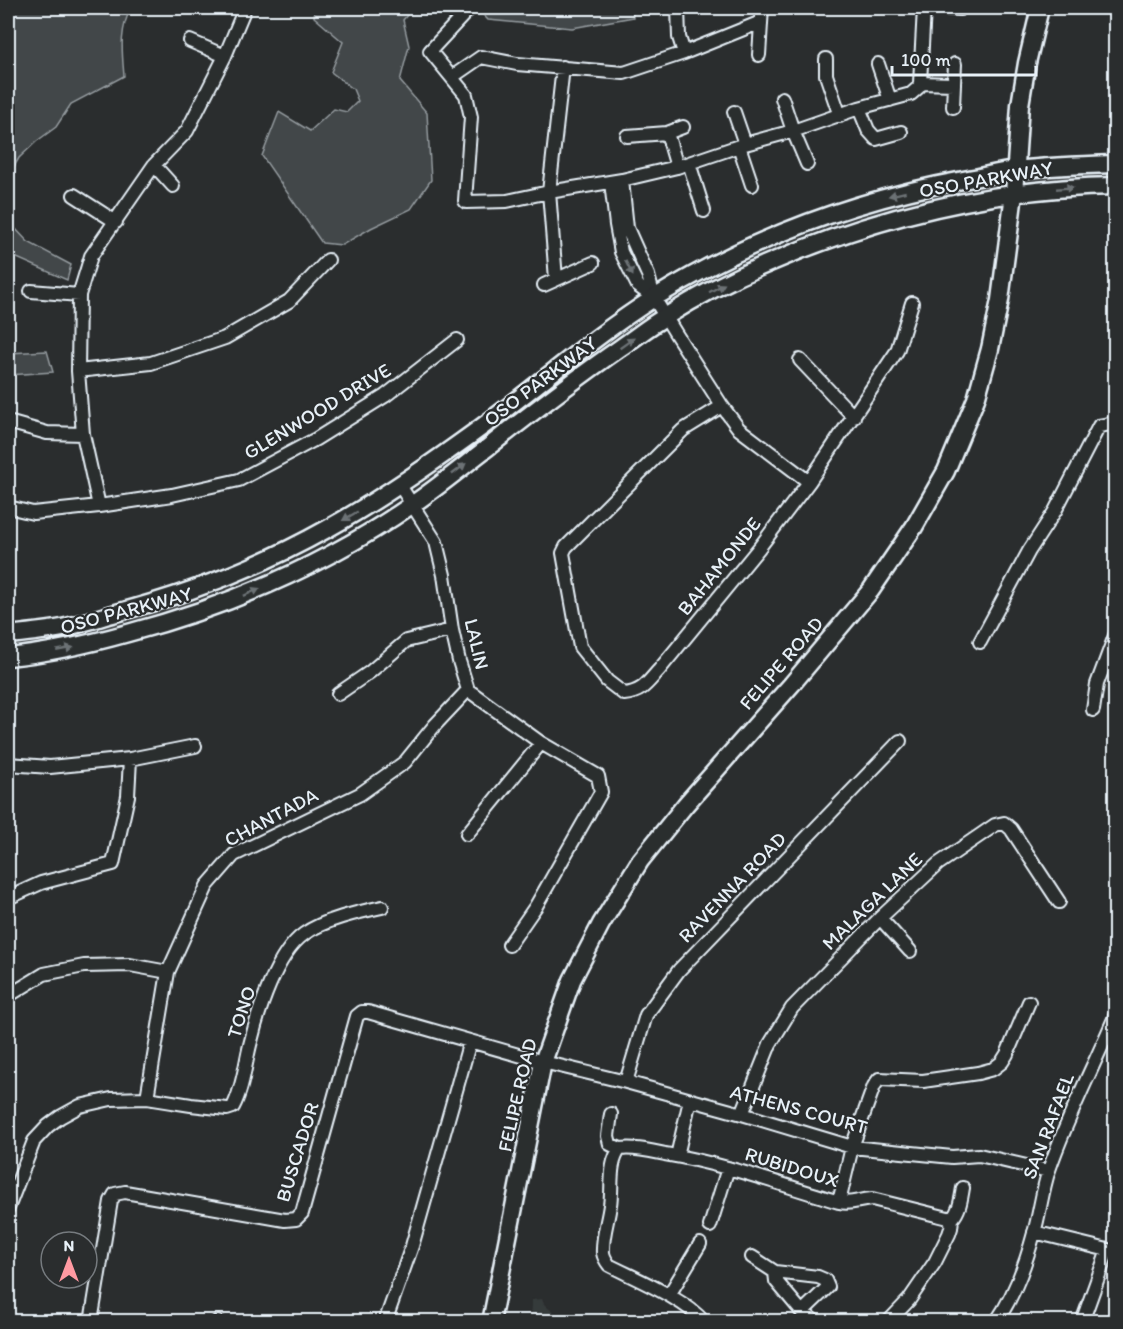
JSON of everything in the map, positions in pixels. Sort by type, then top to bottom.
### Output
[{"type":"main road","name":"FELIPE ROAD","points":[[491,1322],[543,1062],[572,980],[601,924],[640,861],[686,804],[871,590],[914,527],[946,471],[976,399],[990,349],[1000,300],[1014,194],[1020,105],[1040,8]]},
{"type":"main road","name":"OSO PARKWAY","points":[[8,635],[61,628],[142,606],[185,592],[278,554],[306,540],[363,508],[464,441],[599,336],[654,298],[758,243],[840,211],[917,189],[1016,170],[1116,164]]},
{"type":"main road","name":"OSO PARKWAY","points":[[8,657],[92,643],[173,621],[241,597],[330,554],[413,505],[589,370],[665,316],[715,288],[804,248],[852,230],[924,210],[968,201],[1066,187],[1116,186]]},
{"type":"street","points":[[99,506],[83,434],[78,371],[79,295],[91,256],[154,165],[187,131],[225,56],[245,8]]},
{"type":"street","points":[[470,8],[430,51],[466,95],[471,117],[465,201],[507,201],[677,167],[859,108],[911,94],[919,87],[920,82],[924,8]]},
{"type":"street","points":[[678,8],[679,37],[684,53]]},
{"type":"street","points":[[759,55],[762,8]]},
{"type":"street","points":[[942,8],[960,9]]},
{"type":"street","points":[[452,77],[481,57],[517,64],[624,73],[684,53],[761,22]]},
{"type":"street","points":[[190,41],[225,56]]},
{"type":"street","points":[[826,58],[826,75],[840,116]]},
{"type":"street","points":[[878,64],[890,100]]},
{"type":"street","points":[[953,107],[955,64]]},
{"type":"street","points":[[563,67],[549,192],[550,282],[593,262]]},
{"type":"street","points":[[920,82],[954,84]]},
{"type":"street","points":[[782,98],[807,164]]},
{"type":"street","points":[[859,108],[868,130],[876,139],[901,132]]},
{"type":"street","points":[[734,112],[752,185]]},
{"type":"street","points":[[627,136],[666,133],[683,127]]},
{"type":"street","points":[[666,133],[677,167]]},
{"type":"street","points":[[689,163],[704,211]]},
{"type":"street","points":[[154,165],[173,186]]},
{"type":"street","points":[[616,181],[626,222],[624,238],[648,275],[654,298],[722,406],[739,429],[809,482]]},
{"type":"street","points":[[74,195],[116,222]]},
{"type":"street","points":[[78,371],[152,363],[225,338],[289,302],[328,260]]},
{"type":"street","points":[[31,291],[79,295]]},
{"type":"street","name":"BAHAMONDE","points":[[722,406],[683,430],[566,547],[563,553],[580,647],[607,681],[624,694],[635,693],[642,689],[659,670],[759,549],[809,482],[897,351],[912,303]]},
{"type":"street","name":"GLENWOOD DRIVE","points":[[8,507],[33,513],[99,506],[172,495],[239,480],[316,439],[385,396],[457,340]]},
{"type":"street","points":[[800,360],[854,417]]},
{"type":"street","points":[[8,422],[47,434],[83,434]]},
{"type":"street","points":[[980,642],[1029,551],[1055,511],[1099,426],[1116,423]]},
{"type":"street","name":"LALIN","points":[[399,484],[436,542],[444,574],[452,630],[468,690],[542,742],[598,776],[601,792],[536,906],[509,945]]},
{"type":"street","points":[[338,694],[370,672],[406,641],[452,630]]},
{"type":"street","points":[[1093,710],[1097,684],[1116,633]]},
{"type":"street","name":"CHANTADA","points":[[147,1098],[168,972],[207,886],[234,855],[360,794],[405,762],[468,690]]},
{"type":"street","name":"RAVENNA ROAD","points":[[626,1082],[646,1015],[679,970],[900,741]]},
{"type":"street","points":[[467,834],[542,742]]},
{"type":"street","points":[[8,764],[50,767],[129,759],[195,746]]},
{"type":"street","points":[[8,898],[41,883],[113,864],[122,832],[128,796],[129,759]]},
{"type":"street","name":"MALAGA LANE","points":[[742,1114],[770,1044],[792,1008],[880,918],[938,864],[995,825],[1004,823],[1011,829],[1059,902]]},
{"type":"street","name":"TONO","points":[[147,1098],[191,1106],[227,1109],[233,1107],[244,1075],[264,997],[284,956],[303,934],[314,928],[349,915],[382,907]]},
{"type":"street","points":[[880,918],[910,951]]},
{"type":"street","points":[[8,996],[45,974],[84,966],[129,965],[168,972]]},
{"type":"street","points":[[839,1202],[852,1147],[879,1078],[923,1081],[993,1069],[1002,1062],[1029,1002]]},
{"type":"street","name":"BUSCADOR","points":[[91,1322],[111,1201],[116,1194],[124,1192],[285,1220],[296,1219],[302,1213],[357,1016],[362,1012],[543,1062]]},
{"type":"street","name":"SAN RAFAEL","points":[[996,1322],[1025,1264],[1035,1232],[1048,1171],[1116,1014]]},
{"type":"street","points":[[385,1322],[412,1246],[470,1041]]},
{"type":"street","name":"ATHENS COURT","points":[[543,1062],[626,1082],[852,1147],[952,1157],[979,1155],[1048,1171]]},
{"type":"street","points":[[8,1208],[34,1141],[54,1121],[80,1106],[111,1099],[147,1098]]},
{"type":"street","points":[[677,1156],[690,1100]]},
{"type":"street","points":[[610,1114],[608,1136],[610,1144],[620,1149],[614,1162],[603,1256],[609,1265],[669,1295],[704,1322]]},
{"type":"street","name":"RUBIDOUX","points":[[620,1149],[629,1148],[677,1156],[728,1168],[839,1202],[850,1204],[872,1199],[952,1219]]},
{"type":"street","points":[[710,1226],[728,1168]]},
{"type":"street","points":[[888,1322],[909,1300],[935,1262],[949,1234],[952,1219],[958,1211],[963,1188]]},
{"type":"street","points":[[1035,1232],[1112,1251],[1082,1322]]},
{"type":"street","points":[[669,1295],[700,1244]]},
{"type":"street","points":[[752,1257],[775,1272],[819,1277],[825,1280],[828,1287],[802,1312]]},
{"type":"street","points":[[775,1272],[776,1281],[802,1312],[816,1322]]},
{"type":"shaded area","points":[[8,8],[131,8],[123,33],[124,76],[71,104],[56,127],[19,158],[8,177]]},
{"type":"shaded area","points":[[315,8],[413,8],[403,20],[409,46],[400,81],[427,113],[431,180],[411,209],[342,245],[322,243],[262,156],[279,112],[310,131],[334,109],[347,112],[358,101],[353,89],[331,72],[343,42],[314,17]]},
{"type":"shaded area","points":[[477,8],[633,8],[633,17],[572,28],[488,20]]},
{"type":"shaded area","points":[[8,206],[14,227],[28,242],[71,265],[67,280],[8,254]]},
{"type":"shaded area","points":[[47,351],[53,372],[8,375],[8,353]]},
{"type":"shaded area","points":[[542,1299],[548,1308],[568,1321],[531,1321],[532,1300]]}]
